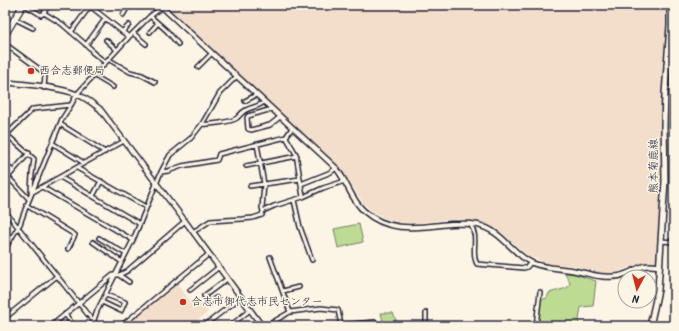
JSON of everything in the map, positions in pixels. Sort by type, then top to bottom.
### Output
[{"type":"highway","points":[[5,35],[24,5]]},
{"type":"main road","name":"熊本菊鹿線","points":[[650,326],[658,290],[665,181],[665,88],[666,65],[671,47],[670,5]]},
{"type":"street","points":[[24,5],[41,15],[44,13],[71,32],[105,62]]},
{"type":"street","points":[[44,13],[48,5]]},
{"type":"street","points":[[123,5],[127,9],[123,15]]},
{"type":"street","points":[[71,32],[90,6],[129,37]]},
{"type":"street","points":[[5,249],[18,228],[60,124],[76,94],[129,37],[161,6],[336,168],[358,205],[376,220],[388,225],[408,228],[470,224],[480,226],[495,232],[523,257],[546,268],[568,270],[603,277],[621,275],[645,266],[659,266]]},
{"type":"street","points":[[150,16],[167,31],[178,44]]},
{"type":"street","points":[[15,19],[33,28]]},
{"type":"street","points":[[86,45],[105,19]]},
{"type":"street","points":[[150,32],[158,23]]},
{"type":"street","points":[[122,32],[129,25]]},
{"type":"street","points":[[133,33],[146,44]]},
{"type":"street","points":[[106,40],[117,50]]},
{"type":"street","points":[[5,44],[45,74],[44,88]]},
{"type":"street","points":[[198,67],[212,54]]},
{"type":"street","points":[[108,59],[130,72],[142,75],[155,82]]},
{"type":"street","points":[[666,65],[674,65]]},
{"type":"street","points":[[93,75],[113,87]]},
{"type":"street","points":[[92,326],[97,311],[117,275],[140,224],[156,182],[170,155],[191,138],[202,124],[220,93],[236,76]]},
{"type":"street","points":[[5,82],[62,90],[89,100],[100,109],[194,232],[262,326]]},
{"type":"street","points":[[665,88],[674,89]]},
{"type":"street","points":[[245,101],[256,95]]},
{"type":"street","points":[[202,124],[234,119],[243,111],[262,105],[264,102]]},
{"type":"street","points":[[31,193],[34,159],[29,153],[5,135],[33,109],[71,105]]},
{"type":"street","points":[[272,109],[248,116],[248,129],[251,130],[270,125],[280,117]]},
{"type":"street","points":[[60,124],[105,152]]},
{"type":"street","points":[[161,172],[182,166],[217,160],[219,154],[286,137],[292,128]]},
{"type":"street","points":[[286,137],[297,156],[303,197]]},
{"type":"street","points":[[31,193],[124,141]]},
{"type":"street","points":[[52,143],[84,163]]},
{"type":"street","points":[[257,144],[264,184],[263,211]]},
{"type":"street","points":[[29,153],[8,176],[29,199]]},
{"type":"street","points":[[246,166],[297,156]]},
{"type":"street","points":[[5,165],[12,171]]},
{"type":"street","points":[[77,168],[146,207]]},
{"type":"street","points":[[301,184],[332,172],[336,168]]},
{"type":"street","points":[[60,177],[140,224]]},
{"type":"street","points":[[250,186],[300,179]]},
{"type":"street","points":[[93,196],[101,181]]},
{"type":"street","points":[[194,232],[210,221],[253,218],[262,215],[263,211],[274,206],[345,181]]},
{"type":"street","points":[[42,187],[133,240]]},
{"type":"street","points":[[294,200],[300,227],[312,260]]},
{"type":"street","points":[[26,205],[75,235],[68,249]]},
{"type":"street","points":[[5,210],[97,326]]},
{"type":"street","points":[[50,326],[113,275],[117,275],[134,265],[185,221]]},
{"type":"street","points":[[470,224],[475,232],[475,260],[477,264],[524,268],[531,262]]},
{"type":"street","points":[[99,238],[126,254]]},
{"type":"street","points":[[661,241],[674,242]]},
{"type":"street","points":[[93,242],[122,262]]},
{"type":"street","points":[[121,326],[209,254]]},
{"type":"street","points":[[270,257],[290,312]]},
{"type":"street","points":[[134,265],[137,269]]},
{"type":"street","points":[[190,290],[219,267]]},
{"type":"street","points":[[117,275],[129,282]]},
{"type":"street","points":[[5,318],[57,276]]},
{"type":"street","points":[[216,298],[209,303],[204,296],[227,279]]},
{"type":"street","points":[[283,291],[299,287]]},
{"type":"street","points":[[529,324],[536,326],[540,292]]},
{"type":"street","points":[[102,302],[121,311],[125,302],[106,295]]},
{"type":"street","points":[[204,326],[241,297]]},
{"type":"street","points":[[266,326],[290,312],[321,308],[338,310],[341,325]]},
{"type":"street","points":[[230,326],[250,310]]},
{"type":"street","points":[[407,324],[426,326],[426,313]]},
{"type":"street","points":[[65,314],[71,322],[66,326]]},
{"type":"street","points":[[329,326],[375,322]]},
{"type":"shaded area","points":[[166,5],[667,5],[661,125],[662,181],[657,262],[642,263],[625,269],[617,269],[617,272],[614,273],[605,274],[575,266],[547,264],[528,256],[499,230],[481,222],[462,219],[410,223],[396,222],[384,218],[372,211],[363,203],[347,178],[337,167],[164,7]]},
{"type":"shaded area","points":[[176,283],[190,301],[197,297],[208,312],[190,326],[139,326],[133,318]]},
{"type":"green space","points":[[359,224],[363,242],[338,248],[334,229]]},
{"type":"green space","points":[[565,273],[575,274],[596,281],[593,306],[581,307],[578,326],[531,326],[536,325],[538,322],[536,312],[537,301],[547,298],[549,293],[567,288],[570,283]]},
{"type":"green space","points":[[381,313],[393,313],[398,325],[374,326],[383,321]]},
{"type":"place","name":"西合志郵便局","points":[[31,71]]},
{"type":"place","name":"合志市御代志市民センター","points":[[183,302]]}]
